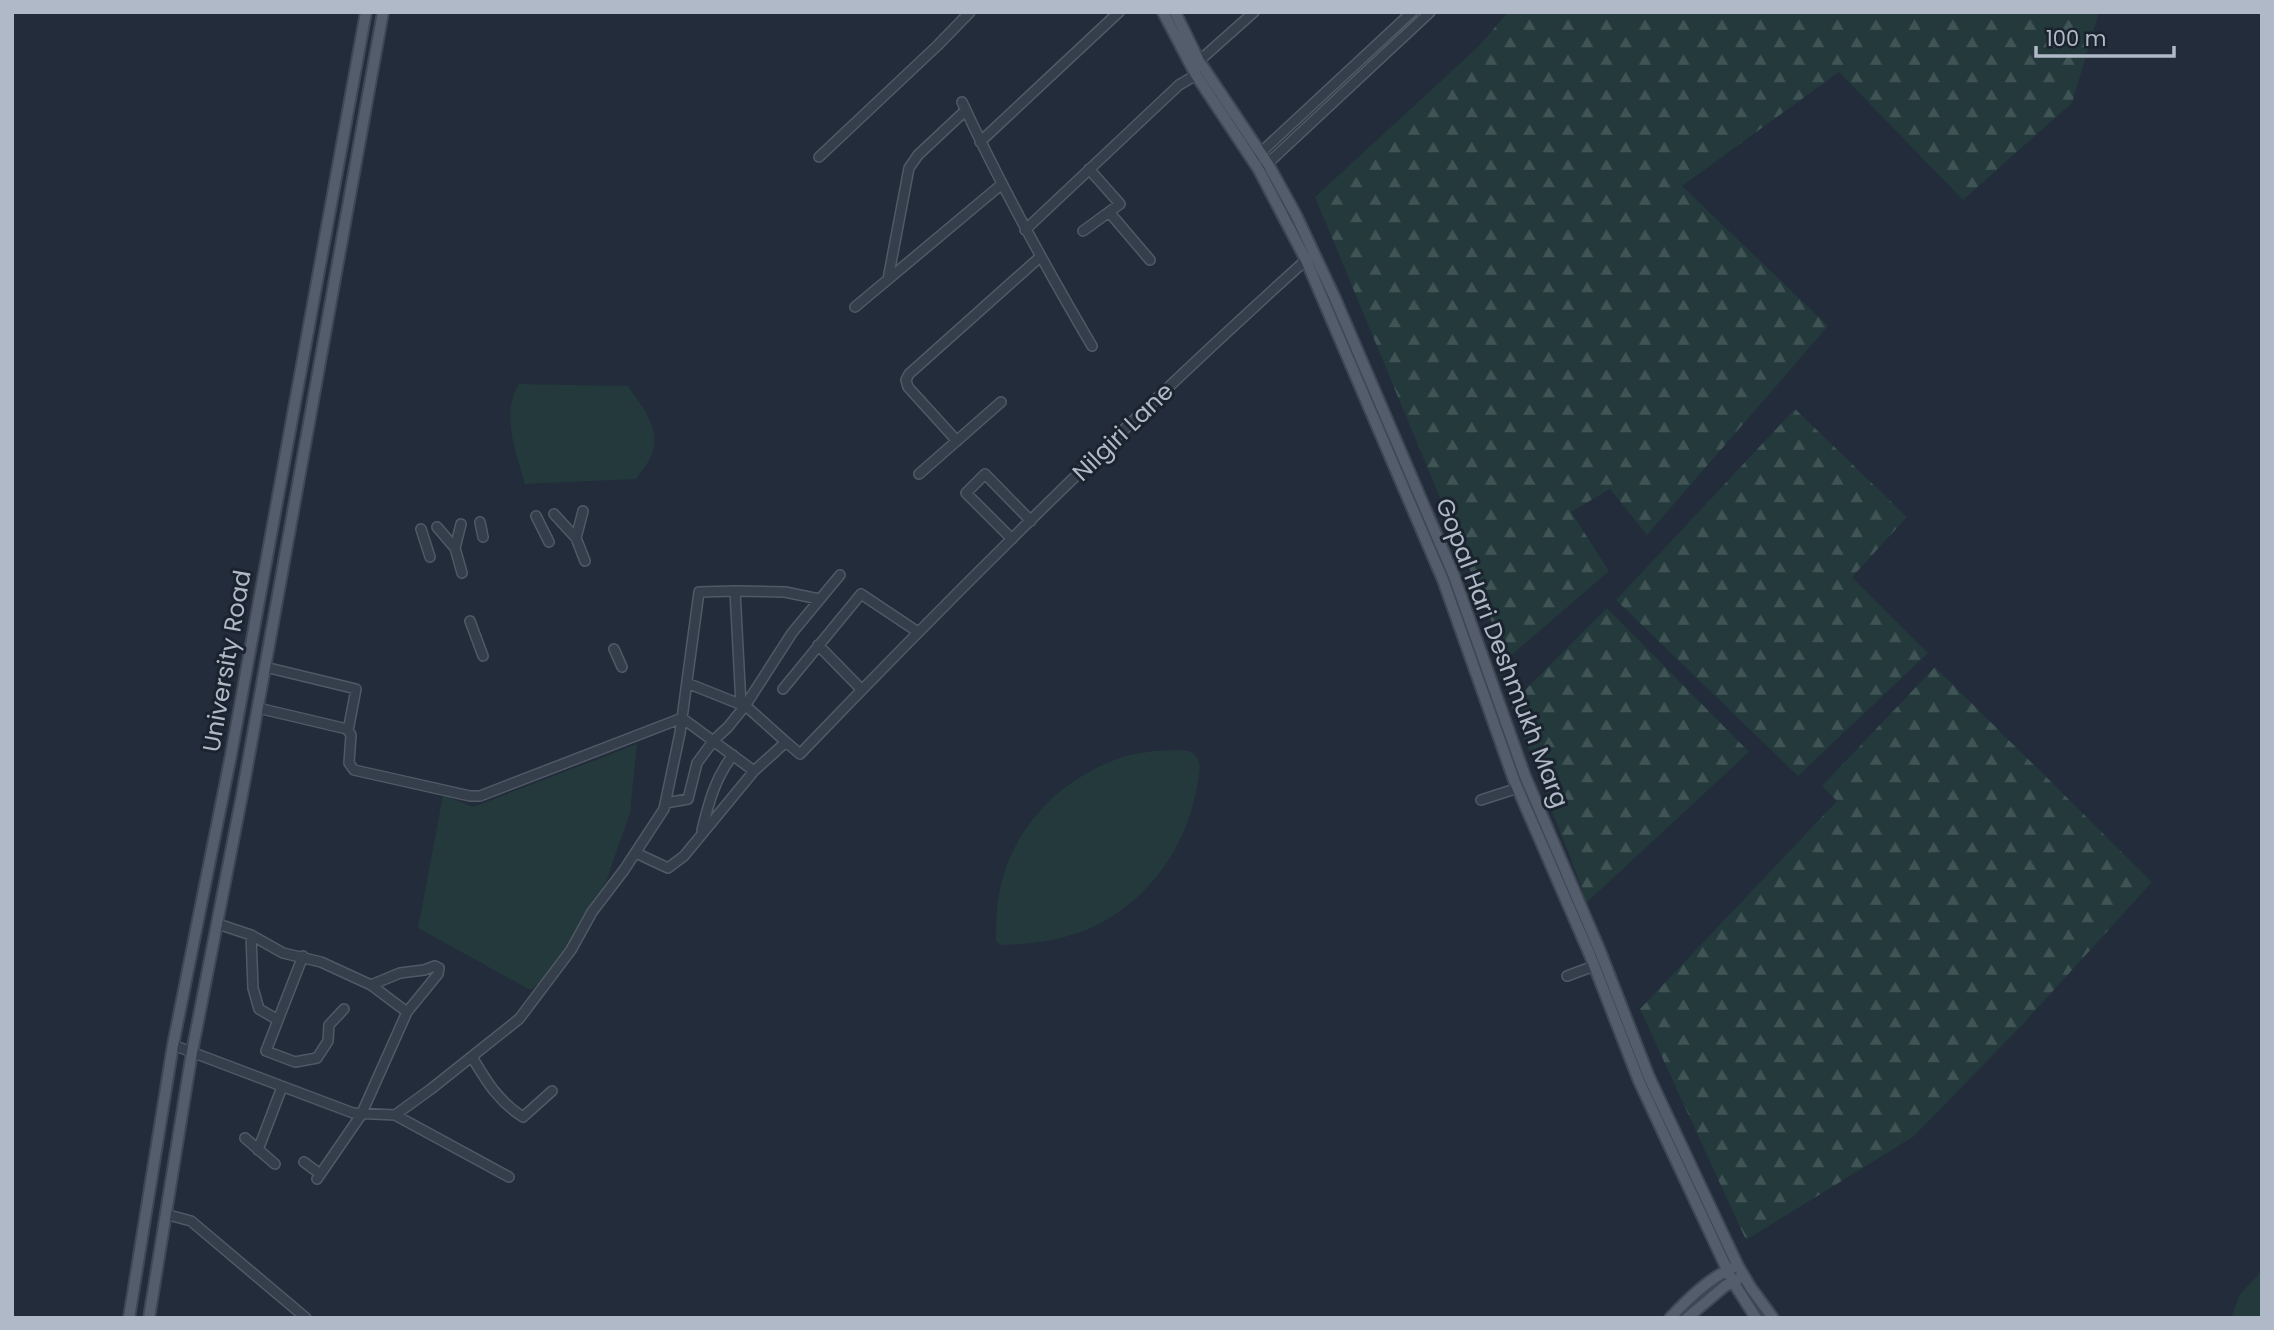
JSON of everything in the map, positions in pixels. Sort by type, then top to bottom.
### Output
[{"type":"main road","name":"University Road","points":[[129,1318],[173,1045],[231,755],[366,12]]},
{"type":"main road","name":"University Road","points":[[149,1318],[192,1052],[258,708],[383,12]]},
{"type":"main road","name":"Gopal Hari Deshmukh Marg","points":[[1163,12],[1196,75],[1256,156]]},
{"type":"main road","name":"Gopal Hari Deshmukh Marg","points":[[1175,12],[1199,61],[1256,156],[1296,215],[1334,296],[1454,576],[1529,788],[1600,951],[1649,1077],[1733,1268],[1733,1282],[1756,1318]]},
{"type":"main road","name":"Gopal Hari Deshmukh Marg","points":[[1263,167],[1306,260],[1433,559],[1518,788],[1639,1081],[1733,1268],[1744,1276],[1773,1318]]},
{"type":"main road","points":[[1433,559],[1445,556]]},
{"type":"main road","points":[[1670,1318],[1718,1275],[1733,1268]]},
{"type":"main road","points":[[1687,1318],[1725,1286],[1744,1276]]},
{"type":"street","points":[[819,157],[938,46],[970,12]]},
{"type":"street","points":[[980,142],[1119,12]]},
{"type":"street","points":[[1199,61],[1254,12]]},
{"type":"street","points":[[1256,156],[1412,12]]},
{"type":"street","points":[[1263,167],[1430,12]]},
{"type":"street","points":[[1025,230],[1179,85],[1196,75]]},
{"type":"street","points":[[888,279],[909,167],[964,106],[1025,230],[1093,346]]},
{"type":"street","points":[[1083,231],[1120,204],[1089,169]]},
{"type":"street","points":[[855,307],[1002,184]]},
{"type":"street","points":[[1109,212],[1150,260]]},
{"type":"street","points":[[957,441],[908,387],[905,380],[1040,257]]},
{"type":"street","name":"Nilgiri Lane","points":[[786,742],[800,754],[941,607],[1306,260]]},
{"type":"street","points":[[919,474],[1001,402]]},
{"type":"street","points":[[1012,539],[966,493],[985,474],[1031,520]]},
{"type":"street","points":[[576,538],[583,511]]},
{"type":"street","points":[[554,514],[576,538],[585,561]]},
{"type":"street","points":[[536,516],[550,542]]},
{"type":"street","points":[[480,522],[482,537]]},
{"type":"street","points":[[455,548],[461,524]]},
{"type":"street","points":[[437,527],[455,548],[462,573]]},
{"type":"street","points":[[421,529],[430,557]]},
{"type":"street","points":[[666,803],[688,799],[697,763],[714,740],[728,727],[792,633],[840,575]]},
{"type":"street","points":[[395,1115],[519,1019],[571,950],[592,912],[636,853],[664,809],[682,718],[699,592],[785,592],[819,599]]},
{"type":"street","points":[[735,592],[743,706]]},
{"type":"street","points":[[783,689],[861,594],[918,632]]},
{"type":"street","points":[[470,621],[483,656]]},
{"type":"street","points":[[818,645],[862,690]]},
{"type":"street","points":[[614,649],[622,667]]},
{"type":"street","points":[[265,667],[356,689],[348,731],[351,735],[349,764],[352,769],[475,797],[682,718]]},
{"type":"street","points":[[636,853],[668,868],[684,856],[754,772],[786,742],[768,723],[743,706],[687,682]]},
{"type":"street","points":[[258,708],[348,731]]},
{"type":"street","points":[[682,718],[754,772]]},
{"type":"street","points":[[701,835],[711,795],[722,769],[733,755]]},
{"type":"street","points":[[1481,800],[1518,788]]},
{"type":"street","points":[[218,923],[251,935],[283,953],[321,961],[371,985],[407,1012]]},
{"type":"street","points":[[251,935],[253,989],[259,1009],[278,1020]]},
{"type":"street","points":[[303,956],[266,1051],[295,1062],[317,1058],[328,1041],[329,1025],[344,1009]]},
{"type":"street","points":[[304,1162],[318,1177],[361,1115],[407,1012],[438,974],[439,968],[435,966],[400,973],[371,985]]},
{"type":"street","points":[[1567,976],[1594,967]]},
{"type":"street","points":[[173,1045],[361,1115],[395,1115],[509,1177]]},
{"type":"street","points":[[472,1057],[493,1091],[523,1117],[552,1091]]},
{"type":"street","points":[[258,1150],[282,1087]]},
{"type":"street","points":[[245,1138],[275,1164]]},
{"type":"street","points":[[165,1214],[191,1221],[306,1318]]},
{"type":"green space","points":[[1508,12],[2099,12],[2072,103],[1963,200],[1839,72],[1682,186],[1828,326],[1647,535],[1610,489],[1571,512],[1609,571],[1507,659],[1315,197],[1479,46]]},
{"type":"green space","points":[[519,384],[628,386],[652,426],[654,444],[649,461],[636,479],[525,484],[510,420],[513,395]]},
{"type":"green space","points":[[1795,409],[1907,517],[1852,577],[1928,653],[1798,776],[1616,600]]},
{"type":"green space","points":[[1607,608],[1749,752],[1585,904],[1582,888],[1511,704]]},
{"type":"green space","points":[[1935,667],[2152,882],[2022,1025],[1913,1137],[1746,1240],[1640,1009],[1837,801],[1822,786]]},
{"type":"green space","points":[[637,744],[630,813],[606,882],[553,973],[530,990],[418,928],[443,795],[473,807]]},
{"type":"green space","points":[[1154,751],[1191,752],[1199,761],[1200,769],[1188,822],[1169,860],[1156,877],[1126,907],[1083,931],[1029,943],[1001,945],[996,942],[1001,883],[1020,837],[1035,817],[1052,799],[1093,769],[1122,757]]},
{"type":"green space","points":[[2262,1271],[2262,1318],[2231,1318],[2240,1294]]}]
